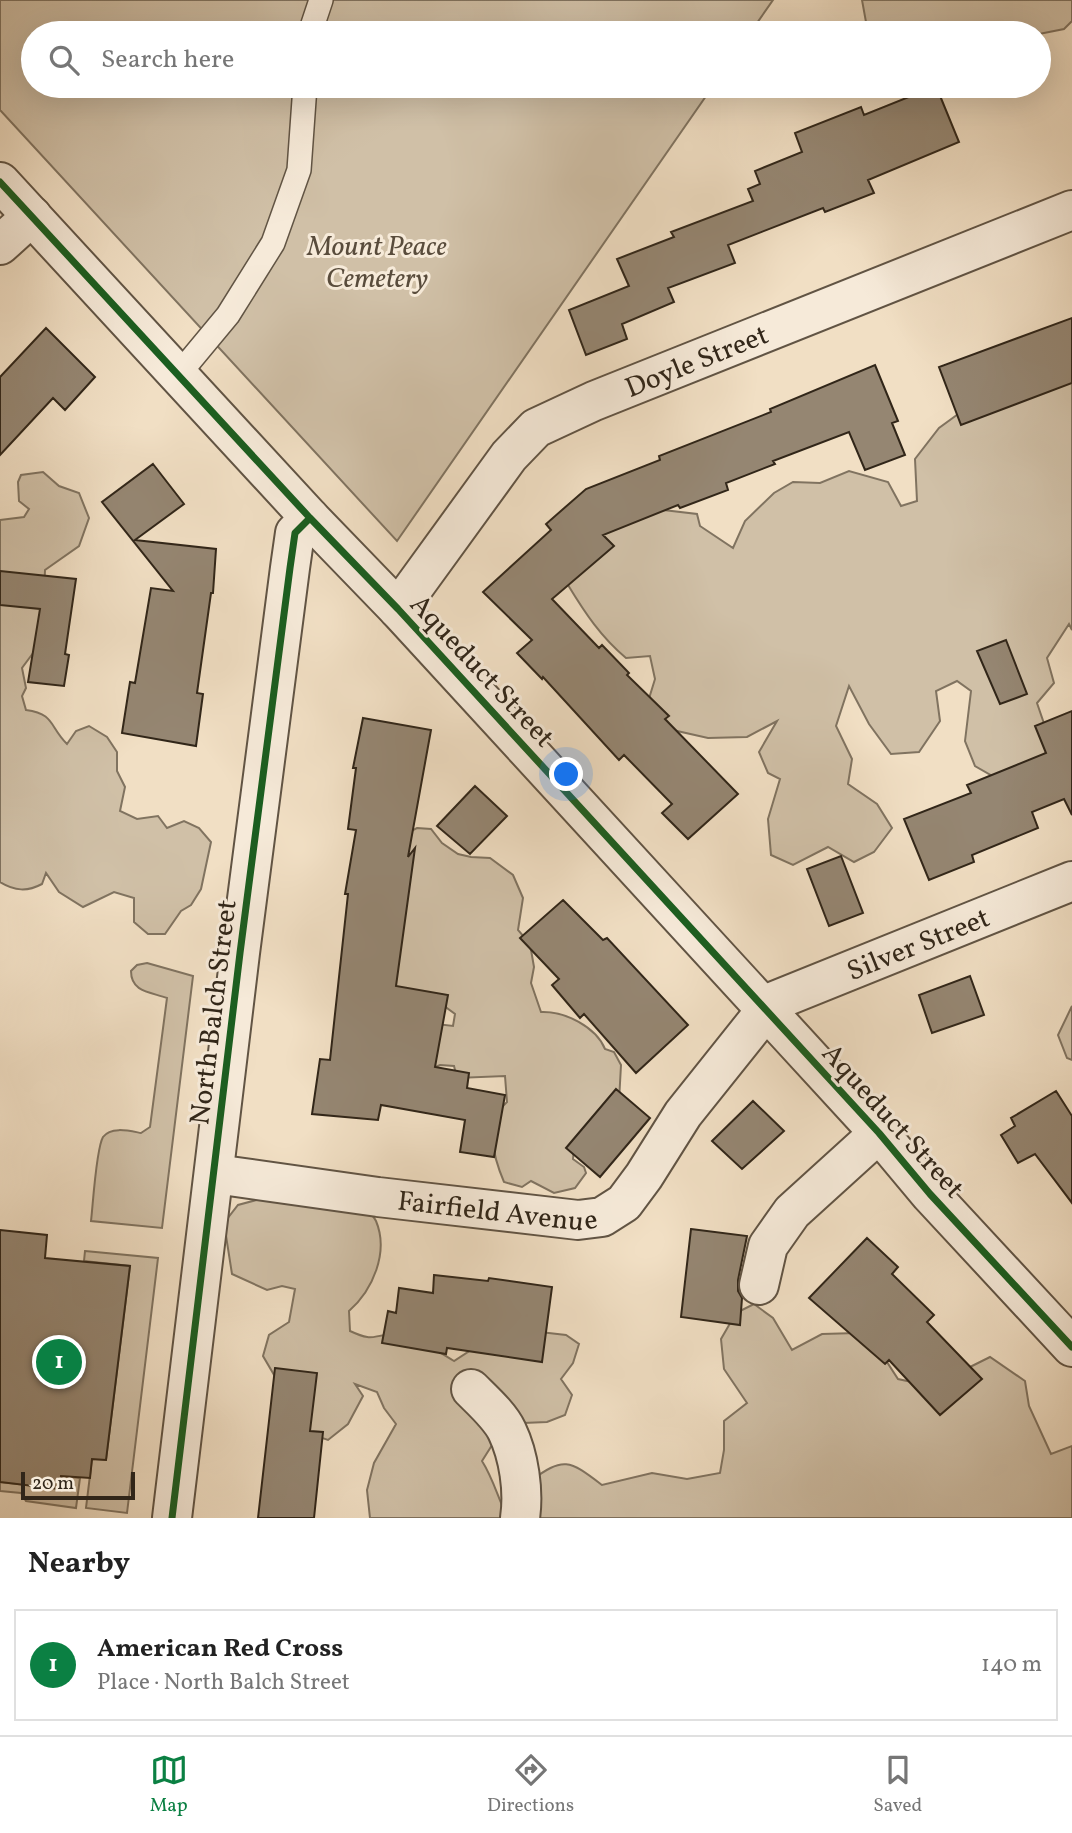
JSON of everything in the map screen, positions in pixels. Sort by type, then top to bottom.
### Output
[{"type":"street","name":"Aqueduct Street","points":[[0,182],[310,518],[398,609],[1072,1347]]},
{"type":"street","name":"Doyle Street","points":[[398,609],[509,456],[536,428],[594,401],[1072,210]]},
{"type":"street","points":[[0,245],[32,216]]},
{"type":"street","name":"North Balch Street","points":[[172,1518],[240,953],[293,545],[295,533],[310,518]]},
{"type":"street","name":"Silver Street","points":[[764,1008],[1072,881]]},
{"type":"street","name":"Fairfield Avenue","points":[[215,1174],[565,1219],[602,1217],[624,1203],[683,1114],[764,1008]]},
{"type":"street","points":[[760,1285],[768,1246],[792,1212],[879,1133]]},
{"type":"street","points":[[471,1389],[507,1429],[517,1462],[522,1505],[520,1518]]},
{"type":"lane","points":[[314,21],[321,0]]},
{"type":"lane","points":[[179,374],[228,315],[273,243],[299,170],[304,98]]},
{"type":"green space","name":"Mount Peace Cemetery","points":[[0,0],[773,0],[758,21],[21,21],[21,98],[705,98],[397,541],[0,110]]},
{"type":"green space","points":[[862,0],[1072,0],[1072,21],[1064,29],[1051,32],[1051,21],[866,21]]},
{"type":"green space","points":[[1072,338],[1072,630],[1069,624],[1047,658],[1054,683],[1037,703],[1051,744],[1037,767],[1010,786],[975,766],[965,741],[971,691],[957,681],[936,691],[940,721],[919,752],[891,754],[869,724],[849,686],[836,726],[852,759],[848,784],[877,804],[892,828],[874,852],[854,862],[828,847],[793,865],[771,855],[768,819],[780,779],[768,773],[759,752],[777,721],[747,737],[708,738],[664,728],[647,705],[655,679],[650,656],[626,658],[594,624],[568,585],[583,541],[638,507],[697,514],[700,526],[733,548],[745,521],[774,493],[793,482],[820,483],[849,471],[888,482],[901,506],[917,501],[915,459],[939,428]]},
{"type":"green space","points":[[43,472],[59,486],[79,493],[89,518],[79,546],[45,570],[42,641],[22,668],[26,688],[22,696],[26,710],[47,718],[67,744],[76,731],[89,726],[107,737],[117,752],[117,771],[125,787],[120,811],[137,819],[158,816],[167,828],[184,821],[199,828],[211,842],[201,889],[191,905],[181,911],[165,934],[148,934],[134,922],[134,898],[114,892],[83,907],[59,892],[46,873],[42,884],[26,889],[16,889],[0,882],[0,520],[24,517],[29,509],[19,501],[18,482],[21,475]]},
{"type":"green space","points":[[417,828],[431,829],[442,843],[458,854],[490,858],[513,875],[523,898],[518,930],[530,944],[534,967],[531,983],[541,1012],[560,1014],[587,1027],[605,1049],[614,1052],[621,1065],[619,1101],[574,1148],[573,1159],[584,1167],[586,1173],[575,1188],[554,1193],[531,1181],[522,1187],[504,1182],[494,1151],[493,1130],[500,1110],[507,1102],[505,1076],[457,1078],[454,1066],[440,1065],[426,1071],[437,1024],[453,1026],[455,1014],[440,1003],[394,995],[397,838]]},
{"type":"green space","points":[[147,963],[193,976],[162,1228],[91,1221],[103,1137],[111,1131],[141,1133],[150,1127],[167,998],[143,990],[134,983],[131,971],[137,965]]},
{"type":"green space","points":[[1072,1006],[1072,1060],[1067,1058],[1058,1035]]},
{"type":"green space","points":[[271,1196],[362,1203],[375,1219],[381,1245],[376,1270],[365,1292],[349,1311],[350,1331],[358,1335],[410,1338],[454,1361],[491,1337],[540,1332],[566,1335],[579,1344],[573,1363],[561,1379],[572,1395],[565,1415],[547,1422],[523,1423],[494,1442],[482,1461],[508,1518],[370,1518],[367,1490],[374,1463],[396,1424],[384,1408],[377,1392],[355,1384],[363,1396],[348,1424],[328,1440],[313,1435],[301,1421],[263,1356],[269,1335],[289,1322],[295,1289],[282,1286],[267,1290],[232,1274],[224,1223],[238,1205]]},
{"type":"green space","points":[[85,1251],[158,1258],[127,1513],[86,1508],[92,1459],[106,1460],[130,1266],[84,1261]]},
{"type":"green space","points":[[754,1304],[773,1318],[792,1350],[822,1334],[857,1333],[874,1342],[898,1379],[921,1384],[960,1372],[990,1357],[1025,1381],[1029,1406],[1051,1454],[1072,1446],[1072,1518],[521,1518],[529,1482],[559,1465],[574,1466],[602,1485],[652,1473],[687,1479],[720,1473],[724,1450],[724,1421],[747,1403],[724,1369],[721,1339],[736,1313]]},
{"type":"green space","points":[[61,1476],[80,1478],[76,1508],[26,1501],[21,1493],[0,1491],[0,1482],[59,1489]]},
{"type":"building","points":[[906,98],[941,98],[959,142],[868,180],[874,193],[825,212],[823,208],[728,245],[735,263],[668,288],[674,302],[622,324],[627,339],[586,355],[569,310],[629,286],[617,259],[674,237],[671,232],[753,201],[748,189],[760,184],[755,171],[802,152],[795,133],[861,107],[864,115]]},
{"type":"building","points":[[1072,318],[1072,383],[961,425],[939,367]]},
{"type":"building","points":[[46,328],[95,377],[65,410],[53,398],[0,455],[0,377]]},
{"type":"building","points":[[875,365],[898,421],[892,423],[905,455],[865,470],[849,432],[773,461],[775,464],[726,483],[728,490],[680,508],[678,505],[603,535],[614,546],[552,599],[599,648],[602,645],[629,673],[627,675],[669,716],[665,719],[738,794],[688,839],[662,813],[672,804],[624,755],[619,760],[543,677],[542,679],[517,653],[532,640],[483,592],[551,530],[546,524],[586,489],[660,460],[659,456],[771,412],[770,409]]},
{"type":"building","points":[[153,464],[184,504],[135,540],[216,549],[213,593],[197,693],[203,694],[196,746],[122,733],[130,682],[135,683],[151,588],[173,591],[102,502]]},
{"type":"building","points":[[0,571],[76,579],[65,654],[69,655],[64,686],[28,682],[40,609],[0,605]]},
{"type":"building","points":[[1006,640],[1027,694],[1000,704],[977,651]]},
{"type":"building","points":[[1072,711],[1072,815],[1064,799],[1032,812],[1038,828],[972,855],[974,862],[929,880],[904,819],[971,793],[967,785],[1046,753],[1035,726]]},
{"type":"building","points":[[363,718],[431,730],[408,857],[415,848],[396,986],[448,995],[435,1067],[469,1073],[467,1088],[505,1095],[494,1157],[460,1152],[465,1120],[381,1105],[378,1120],[312,1114],[320,1059],[330,1060],[348,894],[345,894],[356,830],[348,829],[356,768],[353,768]]},
{"type":"building","points":[[475,786],[507,816],[470,854],[437,826]]},
{"type":"building","points":[[841,856],[863,913],[829,926],[807,869]]},
{"type":"building","points":[[563,900],[603,940],[607,938],[688,1025],[636,1073],[584,1014],[580,1018],[552,985],[559,979],[520,938]]},
{"type":"building","points":[[970,976],[984,1015],[932,1033],[919,995]]},
{"type":"building","points":[[616,1089],[650,1118],[600,1177],[566,1148]]},
{"type":"building","points":[[1056,1091],[1072,1116],[1072,1203],[1035,1154],[1018,1163],[1001,1135],[1015,1126],[1011,1118]]},
{"type":"building","points":[[753,1101],[784,1131],[742,1169],[712,1141]]},
{"type":"building","points":[[691,1229],[747,1236],[738,1280],[738,1291],[742,1298],[740,1325],[681,1317]]},
{"type":"building","points":[[0,1230],[47,1235],[45,1258],[130,1266],[106,1460],[92,1459],[90,1478],[61,1476],[59,1489],[0,1482]]},
{"type":"building","points":[[867,1238],[898,1267],[892,1274],[934,1315],[927,1322],[982,1379],[940,1415],[889,1360],[885,1364],[809,1298]]},
{"type":"building","points":[[434,1275],[488,1281],[489,1278],[552,1287],[542,1362],[447,1348],[446,1354],[382,1343],[388,1311],[396,1313],[399,1288],[433,1293]]},
{"type":"building","points":[[275,1368],[317,1373],[310,1431],[323,1432],[314,1518],[258,1518]]},
{"type":"cycle path","points":[[0,182],[310,518],[398,609],[1072,1347]]},
{"type":"cycle path","points":[[172,1518],[240,953],[290,568],[295,533],[310,518]]},
{"type":"place","name":"American Red Cross","points":[[59,1362]]}]
